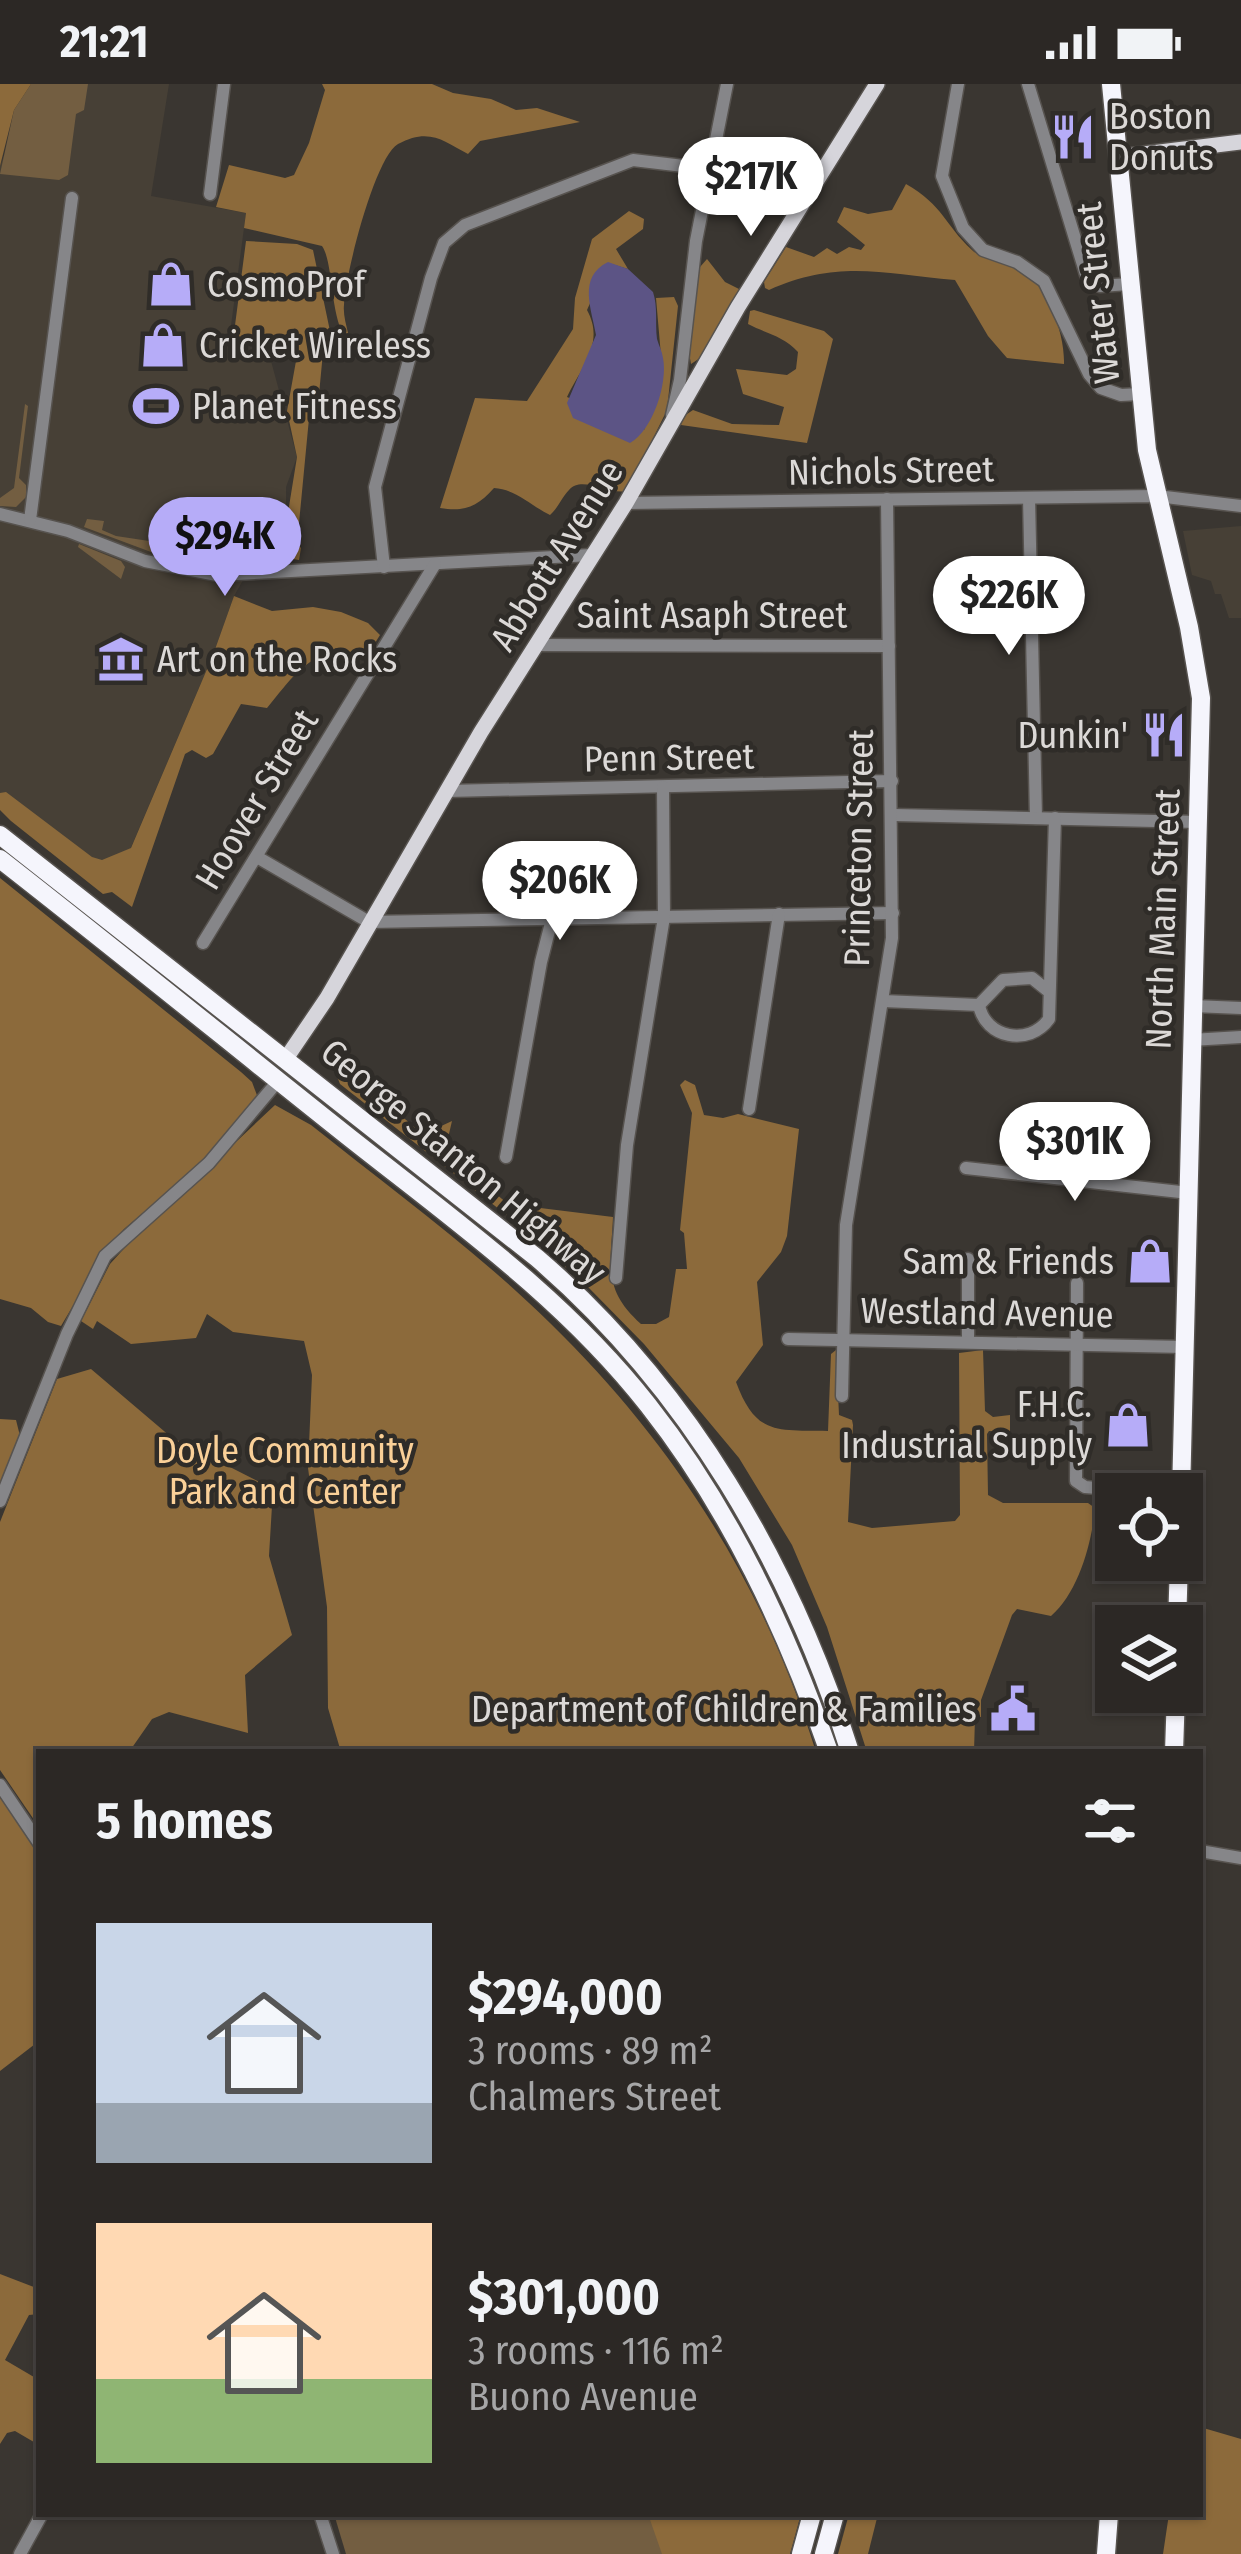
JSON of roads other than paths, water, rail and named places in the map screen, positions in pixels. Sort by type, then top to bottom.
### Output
[{"type":"highway","name":"Water Street","points":[[1111,84],[1140,394],[1156,496]]},
{"type":"highway","name":"North Main Street","points":[[1156,496],[1186,610],[1202,698],[1182,1473]]},
{"type":"highway","name":"George Stanton Highway","points":[[0,835],[287,1057],[557,1276],[640,1361],[707,1450],[783,1580],[832,1694],[849,1749]]},
{"type":"highway","name":"George Stanton Highway","points":[[0,859],[512,1266],[578,1326],[628,1380],[708,1493],[758,1579],[828,1749]]},
{"type":"highway","points":[[1174,1749],[1175,1713]]},
{"type":"highway","points":[[801,2554],[811,2517]]},
{"type":"highway","points":[[824,2554],[834,2517]]},
{"type":"highway","points":[[1106,2554],[1108,2517]]},
{"type":"main road","name":"Abbott Avenue","points":[[287,1057],[327,998],[447,791],[877,84]]},
{"type":"main road","points":[[1119,157],[1241,142]]},
{"type":"street","points":[[210,194],[224,84]]},
{"type":"street","points":[[670,422],[709,169],[727,84]]},
{"type":"street","points":[[958,84],[942,176],[963,228],[983,250],[1017,262],[1044,281],[1089,374],[1101,388],[1109,393],[1140,394]]},
{"type":"street","points":[[1028,84],[1087,278],[1100,286],[1129,284]]},
{"type":"street","points":[[384,567],[375,487],[444,243],[459,230],[633,160],[709,169]]},
{"type":"street","points":[[30,520],[72,198]]},
{"type":"street","name":"Nichols Street","points":[[626,502],[1156,496],[1241,506]]},
{"type":"street","points":[[1029,498],[1036,818]]},
{"type":"street","name":"Princeton Street","points":[[842,1396],[849,1204],[893,913],[887,499]]},
{"type":"street","points":[[0,514],[145,561],[195,572],[245,575],[591,555]]},
{"type":"street","name":"Hoover Street","points":[[203,943],[435,564]]},
{"type":"street","name":"Saint Asaph Street","points":[[536,645],[889,646]]},
{"type":"street","name":"Penn Street","points":[[447,791],[892,781]]},
{"type":"street","points":[[616,1278],[627,1145],[664,917],[663,787]]},
{"type":"street","points":[[894,814],[1198,822]]},
{"type":"street","points":[[979,1005],[984,1022],[1007,1035],[1036,1034],[1048,1019],[1055,818]]},
{"type":"street","points":[[257,857],[369,922],[893,913]]},
{"type":"street","points":[[749,1109],[779,914]]},
{"type":"street","points":[[506,1157],[552,919]]},
{"type":"street","points":[[883,1001],[979,1005],[1012,976],[1032,977],[1047,990]]},
{"type":"street","points":[[1192,1006],[1241,1009]]},
{"type":"street","points":[[1191,1040],[1241,1037]]},
{"type":"street","points":[[0,1502],[67,1334],[105,1256],[208,1163],[278,1081]]},
{"type":"street","points":[[966,1168],[1189,1193]]},
{"type":"street","points":[[968,1259],[968,1342]]},
{"type":"street","points":[[1077,1283],[1078,1483],[1095,1485]]},
{"type":"street","name":"Westland Avenue","points":[[788,1339],[1185,1347]]},
{"type":"street","points":[[0,1785],[36,1839]]},
{"type":"street","points":[[1203,1852],[1241,1858]]},
{"type":"street","points":[[20,2554],[40,2517]]},
{"type":"street","points":[[321,2517],[333,2554]]},
{"type":"place","name":"Boston Donuts","points":[[1073,137]]},
{"type":"place","name":"CosmoProf","points":[[171,284]]},
{"type":"place","name":"Cricket Wireless","points":[[163,345]]},
{"type":"place","name":"Planet Fitness","points":[[156,406]]},
{"type":"place","name":"Art on the Rocks","points":[[121,659]]},
{"type":"place","name":"Dunkin'","points":[[1164,735]]},
{"type":"place","name":"Sam & Friends","points":[[1150,1261]]},
{"type":"place","name":"F.H.C. Industrial Supply","points":[[1128,1425]]},
{"type":"place","name":"Department of Children & Families","points":[[1013,1709]]},
{"type":"park label","name":"Doyle Community Park and Center","points":[[285,1470]]}]
